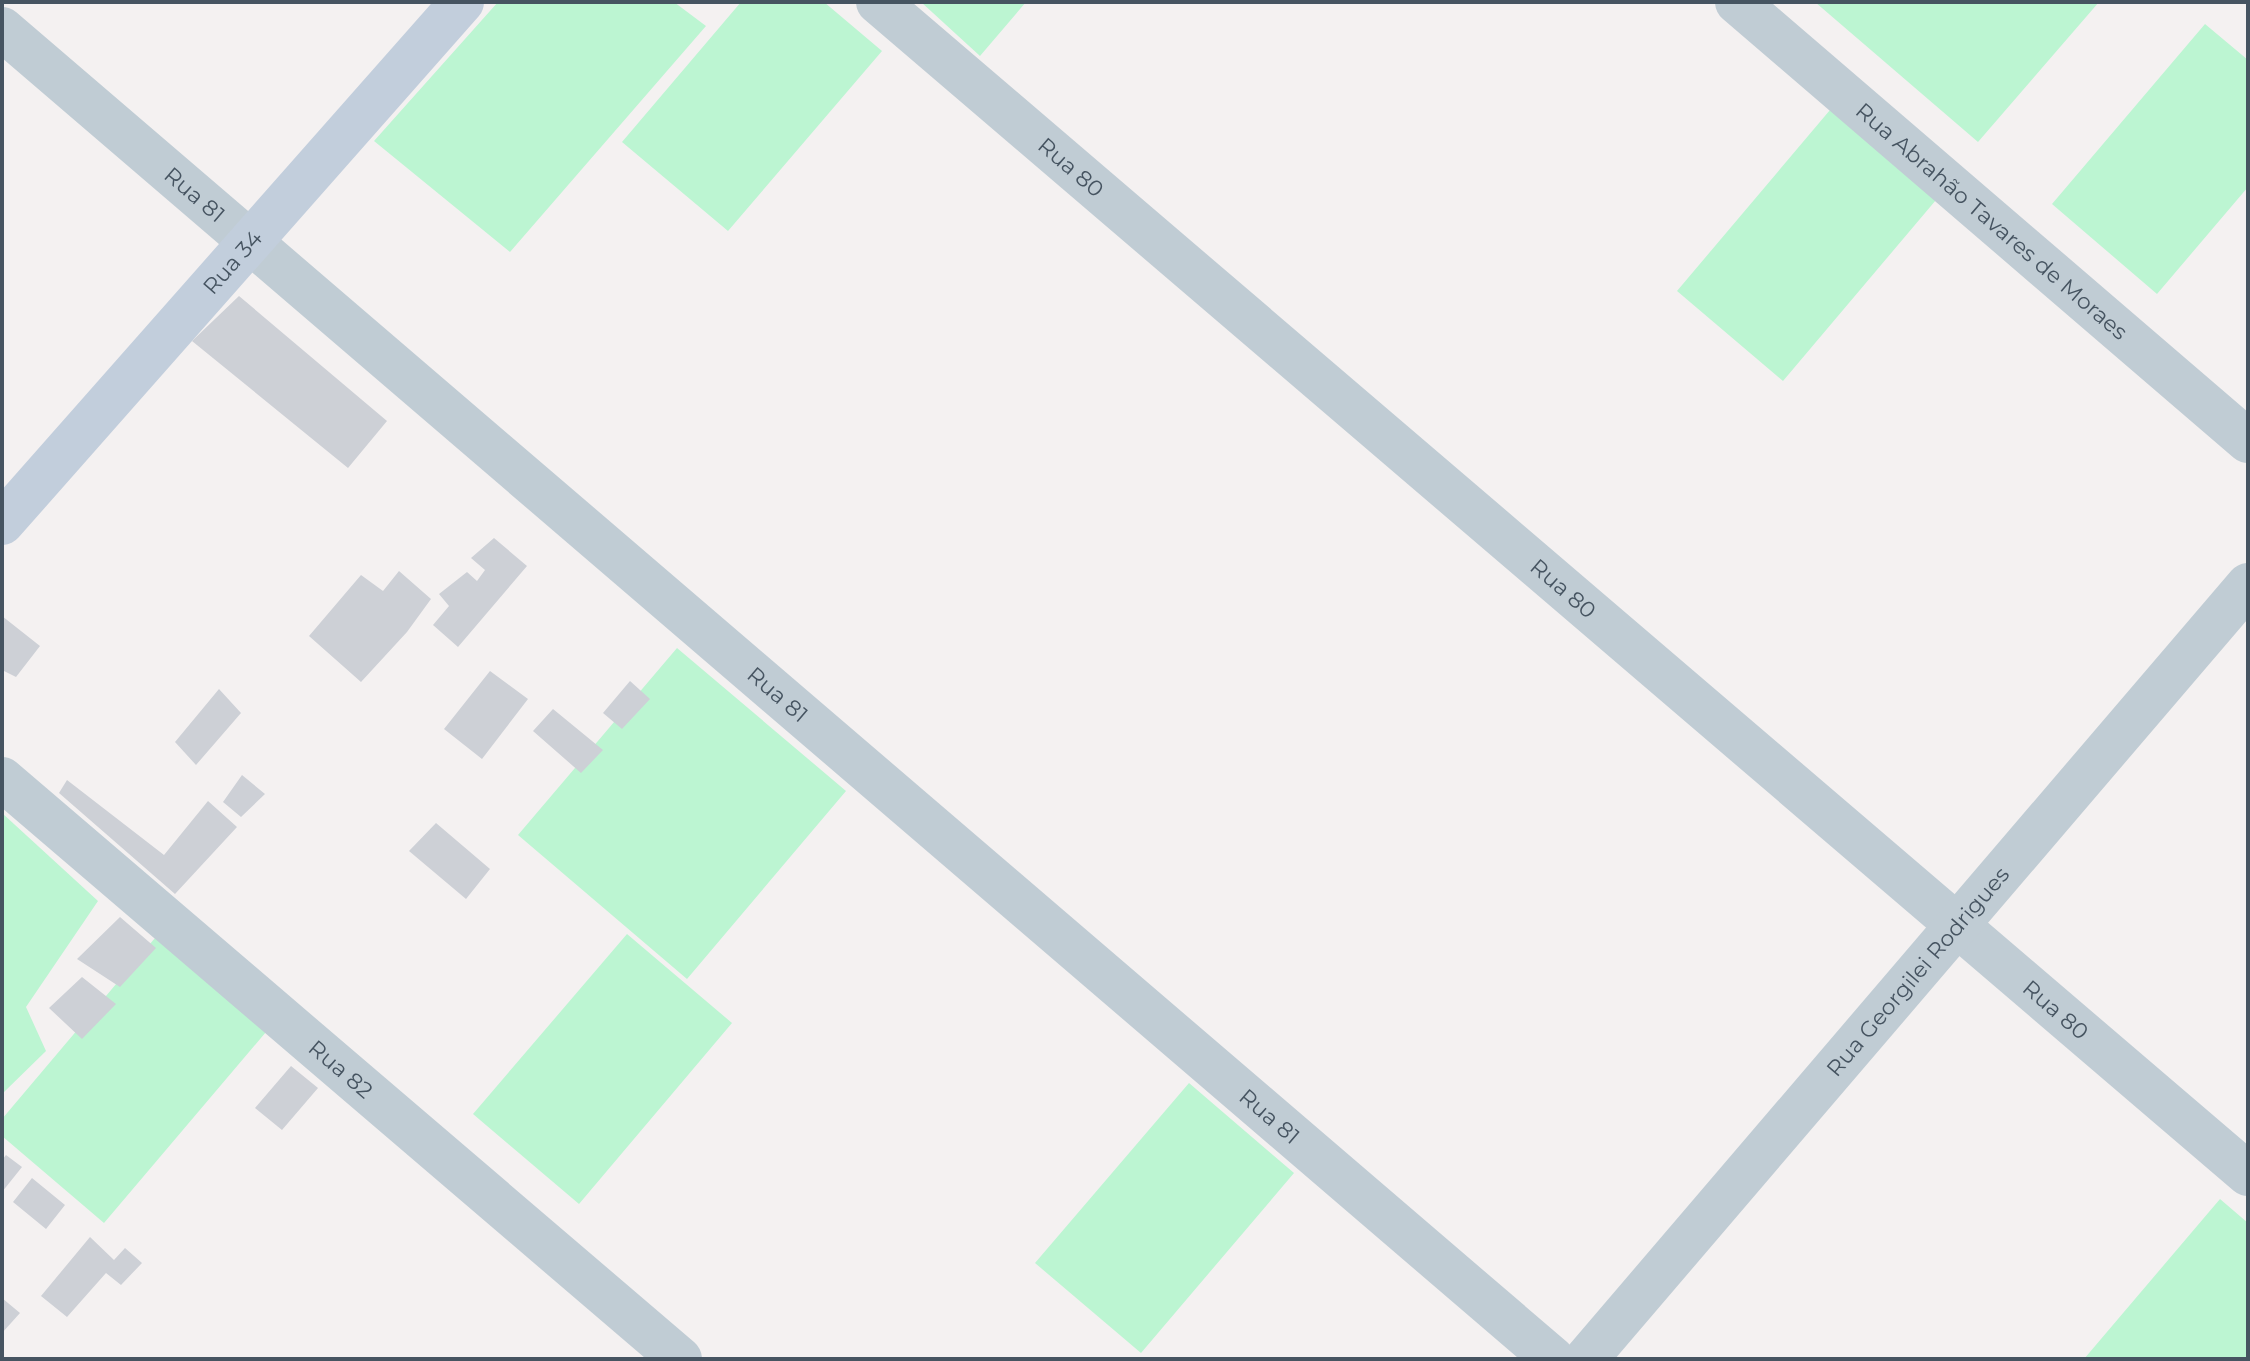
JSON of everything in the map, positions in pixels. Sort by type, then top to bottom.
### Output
[{"type":"street","name":"Rua 34","points":[[2,523],[462,2]]},
{"type":"street","name":"Rua 80","points":[[878,2],[2248,1174]]},
{"type":"street","name":"Rua Abrahão Tavares de Moraes","points":[[1737,2],[2248,441]]},
{"type":"street","name":"Rua 81","points":[[2,29],[1553,1359]]},
{"type":"street","name":"Rua Georgilei Rodrigues","points":[[1586,1359],[2248,585]]},
{"type":"street","name":"Rua 82","points":[[2,779],[680,1359]]},
{"type":"green space","points":[[498,2],[674,2],[706,26],[510,252],[374,141]]},
{"type":"green space","points":[[741,2],[824,2],[882,51],[728,231],[622,142]]},
{"type":"green space","points":[[921,2],[1026,2],[980,56]]},
{"type":"green space","points":[[1815,2],[2099,2],[1978,142]]},
{"type":"green space","points":[[2205,24],[2248,60],[2248,187],[2157,294],[2052,204]]},
{"type":"green space","points":[[1830,110],[1936,200],[1783,381],[1677,291]]},
{"type":"green space","points":[[677,648],[846,791],[687,979],[518,835]]},
{"type":"green space","points":[[2,813],[98,901],[26,1007],[46,1051],[2,1094]]},
{"type":"green space","points":[[627,934],[732,1023],[579,1204],[473,1114]]},
{"type":"green space","points":[[155,938],[266,1032],[104,1223],[2,1136],[2,1119]]},
{"type":"green space","points":[[1189,1083],[1294,1173],[1141,1353],[1035,1263]]},
{"type":"green space","points":[[2220,1199],[2248,1223],[2248,1359],[2084,1359]]},
{"type":"building","points":[[239,296],[387,421],[348,468],[192,341]]},
{"type":"building","points":[[494,538],[527,566],[458,647],[433,625],[449,606],[439,594],[467,572],[477,581],[485,570],[471,558]]},
{"type":"building","points":[[399,571],[431,599],[407,632],[361,682],[309,636],[361,575],[383,591]]},
{"type":"building","points":[[2,616],[40,646],[16,677],[2,670]]},
{"type":"building","points":[[490,671],[528,699],[482,759],[444,729]]},
{"type":"building","points":[[630,681],[650,699],[622,729],[603,713]]},
{"type":"building","points":[[219,689],[241,713],[196,765],[175,742]]},
{"type":"building","points":[[553,709],[603,750],[581,773],[533,731]]},
{"type":"building","points":[[242,775],[265,794],[241,817],[223,802]]},
{"type":"building","points":[[67,780],[164,855],[208,801],[237,827],[175,894],[59,793]]},
{"type":"building","points":[[436,823],[490,869],[466,899],[409,851]]},
{"type":"building","points":[[120,917],[156,948],[120,987],[77,959]]},
{"type":"building","points":[[82,977],[116,1004],[82,1039],[49,1008]]},
{"type":"building","points":[[291,1066],[318,1088],[282,1130],[255,1108]]},
{"type":"building","points":[[6,1155],[22,1167],[2,1192],[2,1160]]},
{"type":"building","points":[[32,1178],[65,1205],[46,1229],[13,1202]]},
{"type":"building","points":[[90,1237],[114,1260],[125,1248],[142,1263],[121,1285],[106,1273],[67,1317],[41,1296]]},
{"type":"building","points":[[2,1298],[20,1313],[2,1333]]}]
